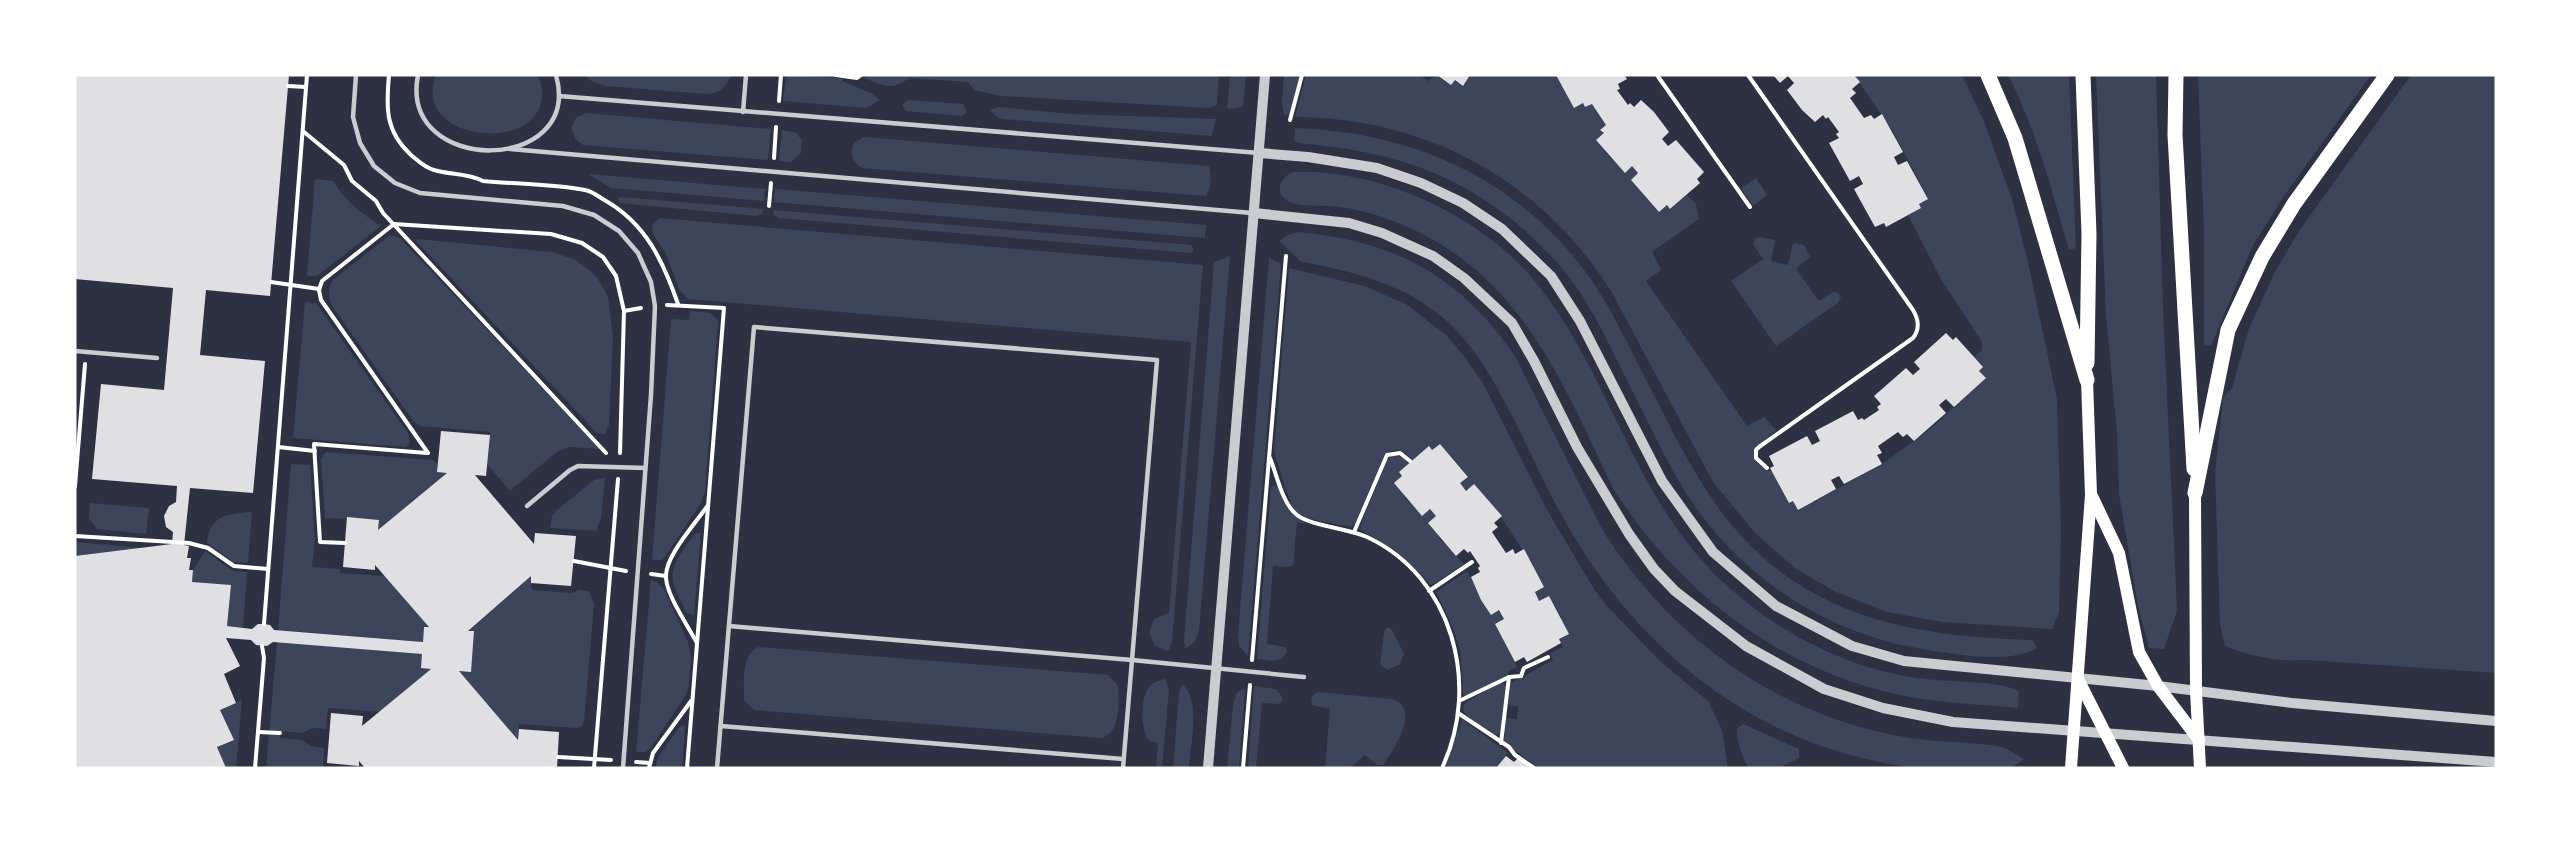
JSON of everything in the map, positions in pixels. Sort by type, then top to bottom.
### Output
[{"type":"main road","points":[[1988,75],[2015,138],[2087,380]]},
{"type":"main road","points":[[2071,768],[2091,495],[2087,380],[2089,234],[2083,75]]},
{"type":"main road","points":[[2176,75],[2175,135],[2195,493],[2196,692],[2200,768]]},
{"type":"main road","points":[[2195,493],[2228,330],[2262,257],[2294,204],[2387,75]]},
{"type":"main road","points":[[2091,495],[2119,553],[2139,652],[2158,686],[2199,740]]},
{"type":"main road","points":[[2078,678],[2123,768]]},
{"type":"street","points":[[1208,768],[1265,75]]},
{"type":"street","points":[[1259,153],[1308,157],[1377,168],[1421,183],[1463,202],[1502,229],[1551,276],[1580,321],[1662,481],[1713,552],[1776,606],[1852,646],[1904,661],[2158,686],[2337,707],[2496,721]]},
{"type":"street","points":[[1254,213],[1349,223],[1382,233],[1433,256],[1464,278],[1512,323],[1534,361],[1577,447],[1629,534],[1654,569],[1699,611],[1746,646],[1786,670],[1824,688],[1883,708],[1953,722],[2496,762]]},
{"type":"lane","points":[[356,75],[353,117],[356,130],[366,155],[384,176],[420,193],[563,206],[594,214],[619,231],[638,253],[651,282],[655,306],[623,768]]},
{"type":"lane","points":[[418,75],[418,104],[425,122],[438,136],[464,147],[510,149],[1254,213]]},
{"type":"lane","points":[[510,149],[529,144],[543,132],[554,116],[559,96],[556,75]]},
{"type":"lane","points":[[743,112],[746,75]]},
{"type":"lane","points":[[559,96],[1259,153]]},
{"type":"lane","points":[[717,768],[754,327],[1157,360],[1123,768]]},
{"type":"lane","points":[[75,351],[157,358]]},
{"type":"lane","points":[[527,506],[574,468],[588,465],[645,468]]},
{"type":"lane","points":[[729,626],[1304,677]]},
{"type":"lane","points":[[720,726],[1123,759]]},
{"type":"path","points":[[264,624],[307,75]]},
{"type":"path","points":[[389,75],[387,108],[391,130],[398,142],[418,162],[433,170],[471,175],[483,181]]},
{"type":"path","points":[[769,206],[781,75]]},
{"type":"path","points":[[836,75],[857,78],[861,75]]},
{"type":"path","points":[[1290,120],[1302,75]]},
{"type":"path","points":[[1657,75],[1750,207]]},
{"type":"path","points":[[1748,75],[1913,310],[1918,321],[1917,332],[1912,338],[1759,447],[1756,450],[1756,458],[1767,468]]},
{"type":"path","points":[[288,86],[306,87]]},
{"type":"path","points":[[303,132],[344,165],[352,181],[376,201],[382,213],[619,467]]},
{"type":"path","points":[[345,543],[320,542],[314,444],[428,453],[321,300],[319,290],[324,279],[394,224],[552,234],[582,243],[603,257],[616,276],[624,311],[619,467],[594,768]]},
{"type":"path","points":[[1243,768],[1286,256]]},
{"type":"path","points":[[271,282],[319,290]]},
{"type":"path","points":[[624,311],[678,304],[724,308],[687,768]]},
{"type":"path","points":[[75,486],[86,352]]},
{"type":"path","points":[[278,447],[315,451]]},
{"type":"path","points":[[1354,532],[1387,455],[1400,453],[1410,461]]},
{"type":"path","points":[[1269,455],[1286,500],[1298,517],[1354,532],[1389,551],[1407,565],[1429,591],[1449,625],[1460,676],[1460,701],[1447,757],[1442,768]]},
{"type":"path","points":[[697,643],[669,590],[666,576],[670,558],[708,505]]},
{"type":"path","points":[[75,536],[189,543],[208,548],[234,566],[269,569]]},
{"type":"path","points":[[574,561],[611,569],[666,576]]},
{"type":"path","points":[[1429,591],[1472,562]]},
{"type":"path","points":[[255,768],[264,658],[262,646]]},
{"type":"path","points":[[1460,701],[1509,677],[1521,676],[1524,668],[1548,657]]},
{"type":"path","points":[[1500,743],[1509,677]]},
{"type":"path","points":[[558,758],[595,761],[623,760],[649,766],[653,753],[692,700]]},
{"type":"path","points":[[1458,713],[1509,747],[1515,755],[1534,768]]},
{"type":"path","points":[[258,732],[280,733]]},
{"type":"shaded area","points":[[436,75],[538,75],[541,102],[531,120],[512,131],[488,134],[464,129],[444,118],[433,100]]},
{"type":"shaded area","points":[[584,75],[731,75],[721,89],[705,94],[606,86],[593,82]]},
{"type":"shaded area","points":[[789,75],[842,78],[842,81],[871,93],[880,100],[866,108],[783,101],[786,78]]},
{"type":"shaded area","points":[[872,75],[1219,75],[1217,105],[1207,108],[1001,96],[974,90],[968,82],[909,78],[897,85],[887,86],[864,78]]},
{"type":"shaded area","points":[[1230,75],[1246,75],[1243,107],[1227,109]]},
{"type":"shaded area","points":[[1284,75],[1300,75],[1290,114],[1286,115],[1284,115],[1282,104]]},
{"type":"shaded area","points":[[1306,75],[1420,75],[1428,81],[1437,75],[1451,85],[1455,80],[1463,86],[1470,75],[1556,75],[1574,108],[1583,103],[1585,107],[1592,104],[1606,125],[1601,129],[1604,133],[1596,140],[1612,160],[1632,166],[1638,173],[1631,180],[1659,212],[1667,205],[1671,209],[1687,195],[1696,204],[1699,219],[1652,252],[1661,270],[1646,281],[1747,426],[1764,417],[1776,430],[1756,448],[1754,459],[1759,465],[1772,472],[1789,503],[1793,501],[1814,502],[1882,464],[1928,431],[1986,378],[1979,371],[1983,367],[1974,357],[1982,350],[1982,342],[1942,281],[1908,215],[1921,208],[1919,204],[1928,198],[1892,130],[1854,75],[1962,75],[1983,119],[2012,199],[2057,399],[2061,530],[2059,612],[2052,629],[1942,622],[1887,612],[1834,591],[1796,569],[1755,533],[1713,482],[1611,291],[1582,252],[1550,217],[1515,187],[1476,163],[1435,143],[1390,129],[1344,120],[1295,117]]},
{"type":"shaded area","points":[[2008,75],[2069,75],[2076,248],[2069,250],[2035,139]]},
{"type":"shaded area","points":[[2096,75],[2156,75],[2163,307],[2177,611],[2164,649],[2149,648],[2138,606],[2119,494],[2117,433],[2106,316]]},
{"type":"shaded area","points":[[2198,75],[2371,75],[2284,196],[2252,247],[2211,346],[2204,345],[2204,234]]},
{"type":"shaded area","points":[[2411,75],[2496,75],[2496,673],[2265,658],[2225,646],[2220,624],[2215,473],[2223,398],[2232,388],[2249,328],[2275,272],[2299,231]]},
{"type":"shaded area","points":[[907,100],[963,104],[967,112],[962,116],[906,111],[902,105]]},
{"type":"shaded area","points":[[999,107],[1072,114],[1216,119],[1212,136],[1003,119],[998,118],[990,110]]},
{"type":"shaded area","points":[[586,113],[771,129],[768,160],[583,145],[576,140],[571,128],[576,118]]},
{"type":"shaded area","points":[[1295,128],[1336,131],[1376,138],[1452,163],[1487,182],[1519,204],[1550,231],[1578,262],[1605,301],[1690,464],[1708,493],[1751,546],[1777,569],[1834,604],[1888,623],[1973,637],[2032,640],[2037,648],[2013,656],[1984,657],[1940,652],[1890,642],[1853,630],[1817,614],[1784,594],[1753,571],[1725,544],[1700,514],[1665,457],[1585,301],[1552,257],[1524,230],[1467,189],[1437,174],[1405,162],[1372,154],[1298,143],[1294,140]]},
{"type":"shaded area","points":[[782,130],[795,132],[802,140],[801,153],[791,162],[779,161]]},
{"type":"shaded area","points":[[864,137],[1209,166],[1210,181],[1206,196],[862,168],[854,160],[852,151],[854,143]]},
{"type":"shaded area","points":[[1293,172],[1328,173],[1364,179],[1399,189],[1470,225],[1517,261],[1556,310],[1581,350],[1645,477],[1669,517],[1698,556],[1752,607],[1816,646],[1863,665],[1911,677],[1990,684],[2015,689],[2019,691],[2018,708],[1910,697],[1851,682],[1810,665],[1771,644],[1734,620],[1700,592],[1640,527],[1614,490],[1542,348],[1494,287],[1464,261],[1409,227],[1351,209],[1291,203],[1282,197],[1280,184]]},
{"type":"shaded area","points":[[588,174],[765,189],[764,201],[611,188]]},
{"type":"shaded area","points":[[1756,178],[1767,195],[1753,206],[1741,188]]},
{"type":"shaded area","points":[[315,179],[333,181],[354,206],[381,226],[317,276],[307,276]]},
{"type":"shaded area","points":[[775,189],[1206,225],[1205,238],[774,202]]},
{"type":"shaded area","points":[[621,197],[764,209],[762,214],[756,216],[620,203],[618,199]]},
{"type":"shaded area","points":[[773,210],[1191,245],[1194,250],[1191,253],[779,218],[774,215]]},
{"type":"shaded area","points":[[659,218],[1203,265],[1172,641],[1169,651],[1155,646],[1149,632],[1154,619],[1169,613],[1191,342],[688,299],[680,291],[666,254],[653,234],[652,225]]},
{"type":"shaded area","points":[[1298,232],[1365,244],[1395,254],[1422,267],[1471,304],[1494,328],[1515,356],[1602,529],[1629,568],[1659,603],[1692,635],[1729,664],[1768,689],[1809,709],[1853,725],[1912,738],[2003,747],[2024,759],[2011,768],[1943,769],[1903,766],[1846,754],[1792,734],[1742,708],[1696,677],[1654,639],[1616,597],[1583,551],[1554,501],[1492,378],[1460,334],[1426,305],[1392,287],[1357,274],[1300,261],[1279,241]]},
{"type":"shaded area","points":[[390,235],[400,238],[600,449],[570,447],[558,451],[510,491],[487,464],[490,432],[421,426],[414,422],[332,306],[329,295],[329,288],[334,279]]},
{"type":"shaded area","points":[[1760,237],[1775,240],[1771,261],[1788,265],[1793,243],[1804,245],[1810,257],[1796,269],[1819,301],[1833,292],[1838,293],[1841,297],[1838,303],[1776,346],[1731,281],[1763,259],[1753,244],[1755,239]]},
{"type":"shaded area","points":[[418,239],[552,252],[576,260],[596,276],[608,296],[613,337],[609,425],[605,434],[597,433],[416,241]]},
{"type":"shaded area","points":[[1230,256],[1199,631],[1195,642],[1185,649],[1214,262]]},
{"type":"shaded area","points":[[1269,258],[1281,264],[1248,656],[1239,646],[1238,634]]},
{"type":"shaded area","points":[[1289,268],[1364,286],[1406,304],[1446,335],[1483,383],[1547,510],[1594,589],[1606,605],[1659,660],[1708,701],[1722,730],[1728,768],[1538,768],[1504,742],[1506,718],[1517,719],[1518,706],[1508,705],[1511,683],[1553,660],[1550,653],[1563,647],[1559,639],[1561,617],[1549,596],[1539,601],[1535,592],[1544,587],[1520,547],[1494,508],[1474,484],[1466,491],[1460,483],[1468,476],[1440,444],[1413,461],[1397,450],[1385,454],[1355,523],[1351,527],[1306,518],[1297,513],[1292,506],[1274,451]]},
{"type":"shaded area","points":[[305,302],[316,303],[408,433],[410,442],[406,447],[293,438]]},
{"type":"shaded area","points":[[690,311],[710,313],[718,321],[705,492],[701,503],[664,558],[652,560],[671,319],[689,320]]},
{"type":"shaded area","points":[[326,452],[433,460],[447,473],[378,530],[379,520],[325,518],[321,459]]},
{"type":"shaded area","points":[[1392,455],[1403,457],[1409,464],[1399,472],[1402,476],[1405,498],[1422,515],[1430,509],[1436,516],[1439,538],[1464,564],[1434,584],[1429,584],[1390,547],[1359,529],[1386,462]]},
{"type":"shaded area","points":[[291,464],[310,465],[315,539],[312,567],[340,569],[340,573],[386,576],[429,627],[424,627],[423,642],[278,630]]},
{"type":"shaded area","points":[[605,478],[601,518],[596,531],[550,528],[552,516],[557,510],[594,480]]},
{"type":"shaded area","points":[[1274,485],[1281,492],[1293,513],[1305,523],[1297,523],[1293,565],[1290,567],[1273,566],[1267,644],[1285,647],[1287,651],[1282,658],[1271,661],[1257,659],[1271,487]]},
{"type":"shaded area","points":[[90,503],[149,508],[146,534],[97,529],[89,518]]},
{"type":"shaded area","points":[[252,512],[248,563],[234,562],[207,543],[216,521],[228,515]]},
{"type":"shaded area","points":[[696,533],[701,533],[694,616],[686,612],[675,589],[672,576],[677,561]]},
{"type":"shaded area","points":[[75,542],[142,548],[75,556]]},
{"type":"shaded area","points":[[205,551],[233,571],[247,572],[243,628],[227,626],[231,586],[192,582],[193,570]]},
{"type":"shaded area","points":[[1467,571],[1491,615],[1499,610],[1504,619],[1495,624],[1517,667],[1509,671],[1508,675],[1468,695],[1463,695],[1460,650],[1453,628],[1436,592]]},
{"type":"shaded area","points":[[531,576],[533,590],[572,593],[579,590],[589,591],[594,604],[584,722],[581,727],[576,728],[519,724],[518,740],[459,671],[473,631],[468,631]]},
{"type":"shaded area","points":[[651,580],[664,589],[688,642],[691,658],[689,685],[687,693],[650,749],[645,752],[636,752]]},
{"type":"shaded area","points":[[1386,628],[1391,628],[1404,654],[1400,664],[1387,670],[1380,665]]},
{"type":"shaded area","points":[[277,642],[422,654],[431,669],[380,712],[328,708],[326,729],[313,728],[302,733],[280,731],[280,738],[302,740],[311,746],[324,748],[323,768],[266,768]]},
{"type":"shaded area","points":[[759,647],[1108,675],[1118,685],[1117,716],[1112,730],[1101,738],[754,710],[744,700],[744,678],[749,655]]},
{"type":"shaded area","points":[[1166,679],[1169,691],[1162,768],[1156,768],[1158,743],[1150,741],[1144,730],[1143,707],[1149,687]]},
{"type":"shaded area","points":[[1501,682],[1506,685],[1500,733],[1494,737],[1464,713],[1463,706]]},
{"type":"shaded area","points":[[1182,684],[1192,700],[1193,711],[1189,768],[1173,768],[1179,692]]},
{"type":"shaded area","points":[[1254,686],[1276,689],[1283,698],[1280,704],[1262,703],[1256,768],[1248,768]]},
{"type":"shaded area","points":[[1245,688],[1239,768],[1227,768],[1233,704],[1237,693]]},
{"type":"shaded area","points":[[1317,692],[1392,699],[1401,704],[1405,711],[1403,729],[1383,765],[1377,765],[1365,755],[1350,768],[1325,768],[1330,709],[1312,705],[1311,698]]},
{"type":"shaded area","points":[[242,700],[236,768],[226,768],[217,747],[233,739],[220,710]]},
{"type":"shaded area","points":[[1462,719],[1508,753],[1496,768],[1445,768]]},
{"type":"shaded area","points":[[1743,724],[1799,749],[1799,758],[1779,768],[1749,768],[1742,755],[1738,739],[1737,729]]},
{"type":"shaded area","points":[[680,726],[685,726],[682,768],[655,768],[658,758]]},
{"type":"building","points":[[75,75],[289,75],[270,296],[206,290],[200,355],[265,361],[253,493],[190,488],[184,545],[189,546],[187,558],[191,558],[189,570],[193,570],[192,582],[231,585],[227,626],[252,629],[258,624],[264,624],[270,625],[274,630],[423,642],[424,627],[429,627],[375,565],[375,570],[343,567],[347,517],[379,520],[378,530],[447,473],[437,472],[441,431],[490,435],[486,476],[475,475],[534,544],[535,533],[576,536],[571,586],[531,583],[531,576],[468,631],[474,631],[471,672],[459,671],[518,740],[519,729],[559,732],[557,768],[365,768],[359,761],[359,766],[327,763],[331,713],[363,716],[362,726],[431,669],[421,668],[422,654],[273,642],[267,646],[256,645],[251,640],[226,638],[240,666],[224,674],[236,703],[220,710],[234,740],[217,747],[226,768],[75,768],[75,556],[172,544],[173,532],[166,527],[164,516],[169,506],[176,502],[177,486],[92,479],[101,384],[164,390],[173,288],[75,279]]},
{"type":"building","points":[[1437,75],[1470,75],[1463,86],[1455,80],[1451,85]]},
{"type":"building","points":[[1556,75],[1624,75],[1627,79],[1618,84],[1620,89],[1617,90],[1628,105],[1630,103],[1634,107],[1641,100],[1654,112],[1669,132],[1662,139],[1668,146],[1676,140],[1704,172],[1697,179],[1700,183],[1670,209],[1667,205],[1659,212],[1631,180],[1638,173],[1632,166],[1625,173],[1596,140],[1604,133],[1600,130],[1606,125],[1592,104],[1585,107],[1583,103],[1574,108]]},
{"type":"building","points":[[1773,75],[1854,75],[1860,82],[1852,89],[1856,93],[1850,98],[1864,118],[1871,115],[1874,119],[1882,114],[1903,152],[1894,157],[1898,165],[1907,161],[1928,199],[1919,204],[1921,208],[1886,227],[1884,223],[1875,227],[1854,189],[1863,184],[1859,176],[1850,181],[1829,143],[1839,138],[1836,134],[1839,132],[1828,117],[1826,119],[1823,115],[1815,122],[1802,110],[1787,90],[1794,83],[1788,76],[1780,83]]},
{"type":"building","points":[[1946,333],[1953,340],[1956,337],[1983,367],[1979,371],[1986,378],[1954,407],[1946,399],[1939,405],[1946,413],[1914,441],[1907,434],[1903,437],[1898,432],[1878,446],[1882,453],[1877,455],[1882,464],[1844,484],[1839,476],[1831,480],[1836,489],[1798,510],[1793,501],[1789,503],[1770,468],[1774,466],[1769,456],[1807,436],[1812,445],[1820,441],[1815,431],[1853,411],[1858,420],[1862,418],[1864,420],[1879,410],[1877,407],[1881,404],[1874,396],[1906,368],[1913,375],[1920,369],[1914,362]]},
{"type":"building","points":[[1440,444],[1468,477],[1460,483],[1466,491],[1474,484],[1502,516],[1494,523],[1498,527],[1492,532],[1506,553],[1513,549],[1515,554],[1524,549],[1544,587],[1535,592],[1539,601],[1549,596],[1569,634],[1559,639],[1561,643],[1527,662],[1524,657],[1515,662],[1495,624],[1504,619],[1499,610],[1491,615],[1481,600],[1471,577],[1480,572],[1478,568],[1480,566],[1470,551],[1468,553],[1464,549],[1456,556],[1428,523],[1436,516],[1430,509],[1422,516],[1394,483],[1402,476],[1399,472],[1429,446],[1432,450]]},
{"type":"building","points":[[1506,756],[1514,762],[1518,758],[1530,768],[1496,768]]}]
